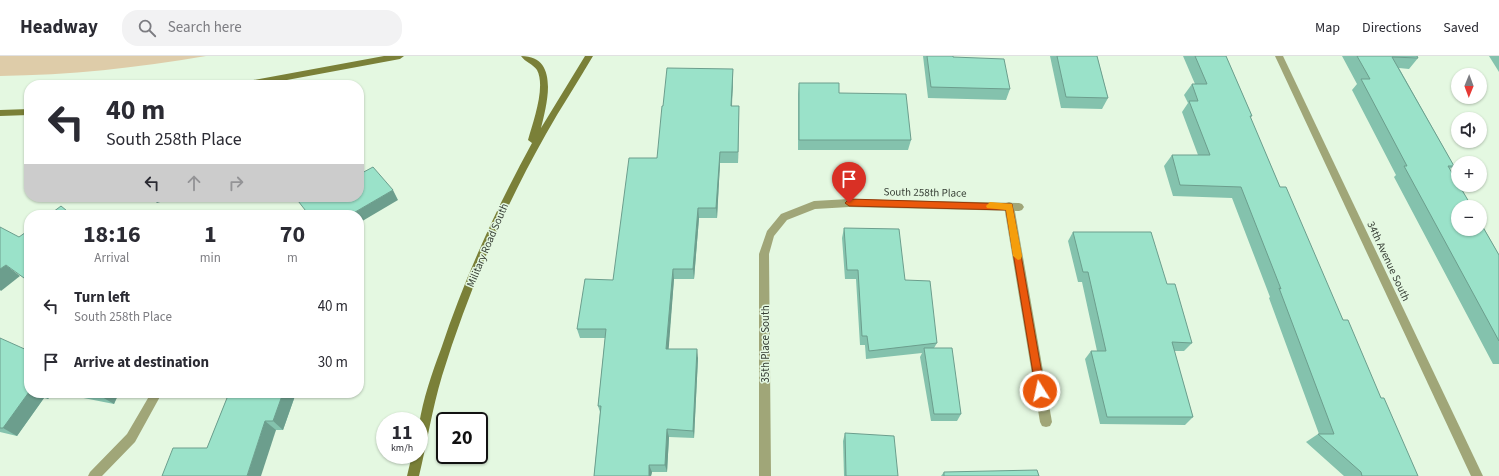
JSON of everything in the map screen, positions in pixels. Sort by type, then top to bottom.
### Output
[{"type":"main road","points":[[270,80],[400,56]]},
{"type":"main road","points":[[525,56],[535,63],[541,70],[544,80],[543,100],[530,152]]},
{"type":"main road","name":"Military Road South","points":[[428,414],[437,377],[458,312],[482,254],[530,152],[559,101],[589,56]]},
{"type":"main road","points":[[0,113],[24,112]]},
{"type":"main road","points":[[413,476],[416,464]]},
{"type":"street","name":"34th Avenue South","points":[[1279,56],[1477,476]]},
{"type":"street","name":"South 258th Place","points":[[784,217],[814,205],[849,203],[1014,207],[1046,422]]},
{"type":"street","name":"35th Place South","points":[[765,476],[764,254],[770,234],[784,217]]},
{"type":"street","points":[[94,476],[131,438],[154,398]]},
{"type":"shaded area","points":[[0,56],[206,56],[103,70],[0,76]]},
{"type":"building","points":[[927,56],[1004,59],[1010,89],[931,87]]},
{"type":"building","points":[[1057,56],[1097,56],[1108,98],[1066,97]]},
{"type":"building","points":[[1195,56],[1226,56],[1280,187],[1286,187],[1343,320],[1348,320],[1381,398],[1384,398],[1418,476],[1362,476],[1361,472],[1318,434],[1334,434],[1279,288],[1281,289],[1241,187],[1180,185],[1172,155],[1210,155],[1189,101],[1198,101],[1192,84],[1207,84]]},
{"type":"building","points":[[1357,56],[1417,56],[1418,58],[1392,57],[1451,161],[1451,166],[1448,166],[1451,171],[1451,192],[1463,192],[1468,200],[1451,200],[1451,236],[1487,236],[1487,234],[1499,255],[1499,341],[1404,166],[1407,166],[1361,79],[1370,79]]},
{"type":"building","points":[[667,68],[733,69],[731,106],[739,106],[738,152],[720,152],[716,208],[698,208],[693,269],[673,269],[666,349],[697,349],[693,431],[667,429],[665,465],[649,465],[649,476],[594,476],[601,406],[598,406],[606,329],[577,329],[585,279],[613,280],[629,158],[657,158]]},
{"type":"building","points":[[799,83],[839,83],[839,93],[906,94],[911,140],[799,140]]},
{"type":"building","points":[[373,167],[393,190],[359,210],[305,210],[299,202],[364,202],[364,172]]},
{"type":"building","points":[[61,206],[66,210],[56,210]]},
{"type":"building","points":[[0,227],[19,237],[24,234],[24,278],[6,265],[0,269]]},
{"type":"building","points":[[844,228],[899,229],[905,280],[930,281],[937,343],[869,351],[867,336],[862,336],[858,270],[847,270]]},
{"type":"building","points":[[1073,232],[1151,232],[1167,284],[1175,284],[1192,343],[1172,342],[1193,417],[1107,417],[1091,351],[1106,351],[1088,272],[1083,272]]},
{"type":"building","points":[[0,338],[24,349],[25,398],[3,428],[0,428]]},
{"type":"building","points":[[924,348],[952,348],[961,414],[934,414]]},
{"type":"building","points":[[227,398],[281,398],[273,421],[265,421],[247,476],[162,476],[173,448],[207,448]]},
{"type":"building","points":[[845,433],[894,436],[898,476],[846,476]]},
{"type":"building","points":[[1037,470],[1039,476],[944,476],[944,472]]},
{"type":"slow traffic","points":[[990,206],[1009,206],[1018,256]]},
{"type":"route","points":[[849,203],[1009,206],[1040,391]]}]
